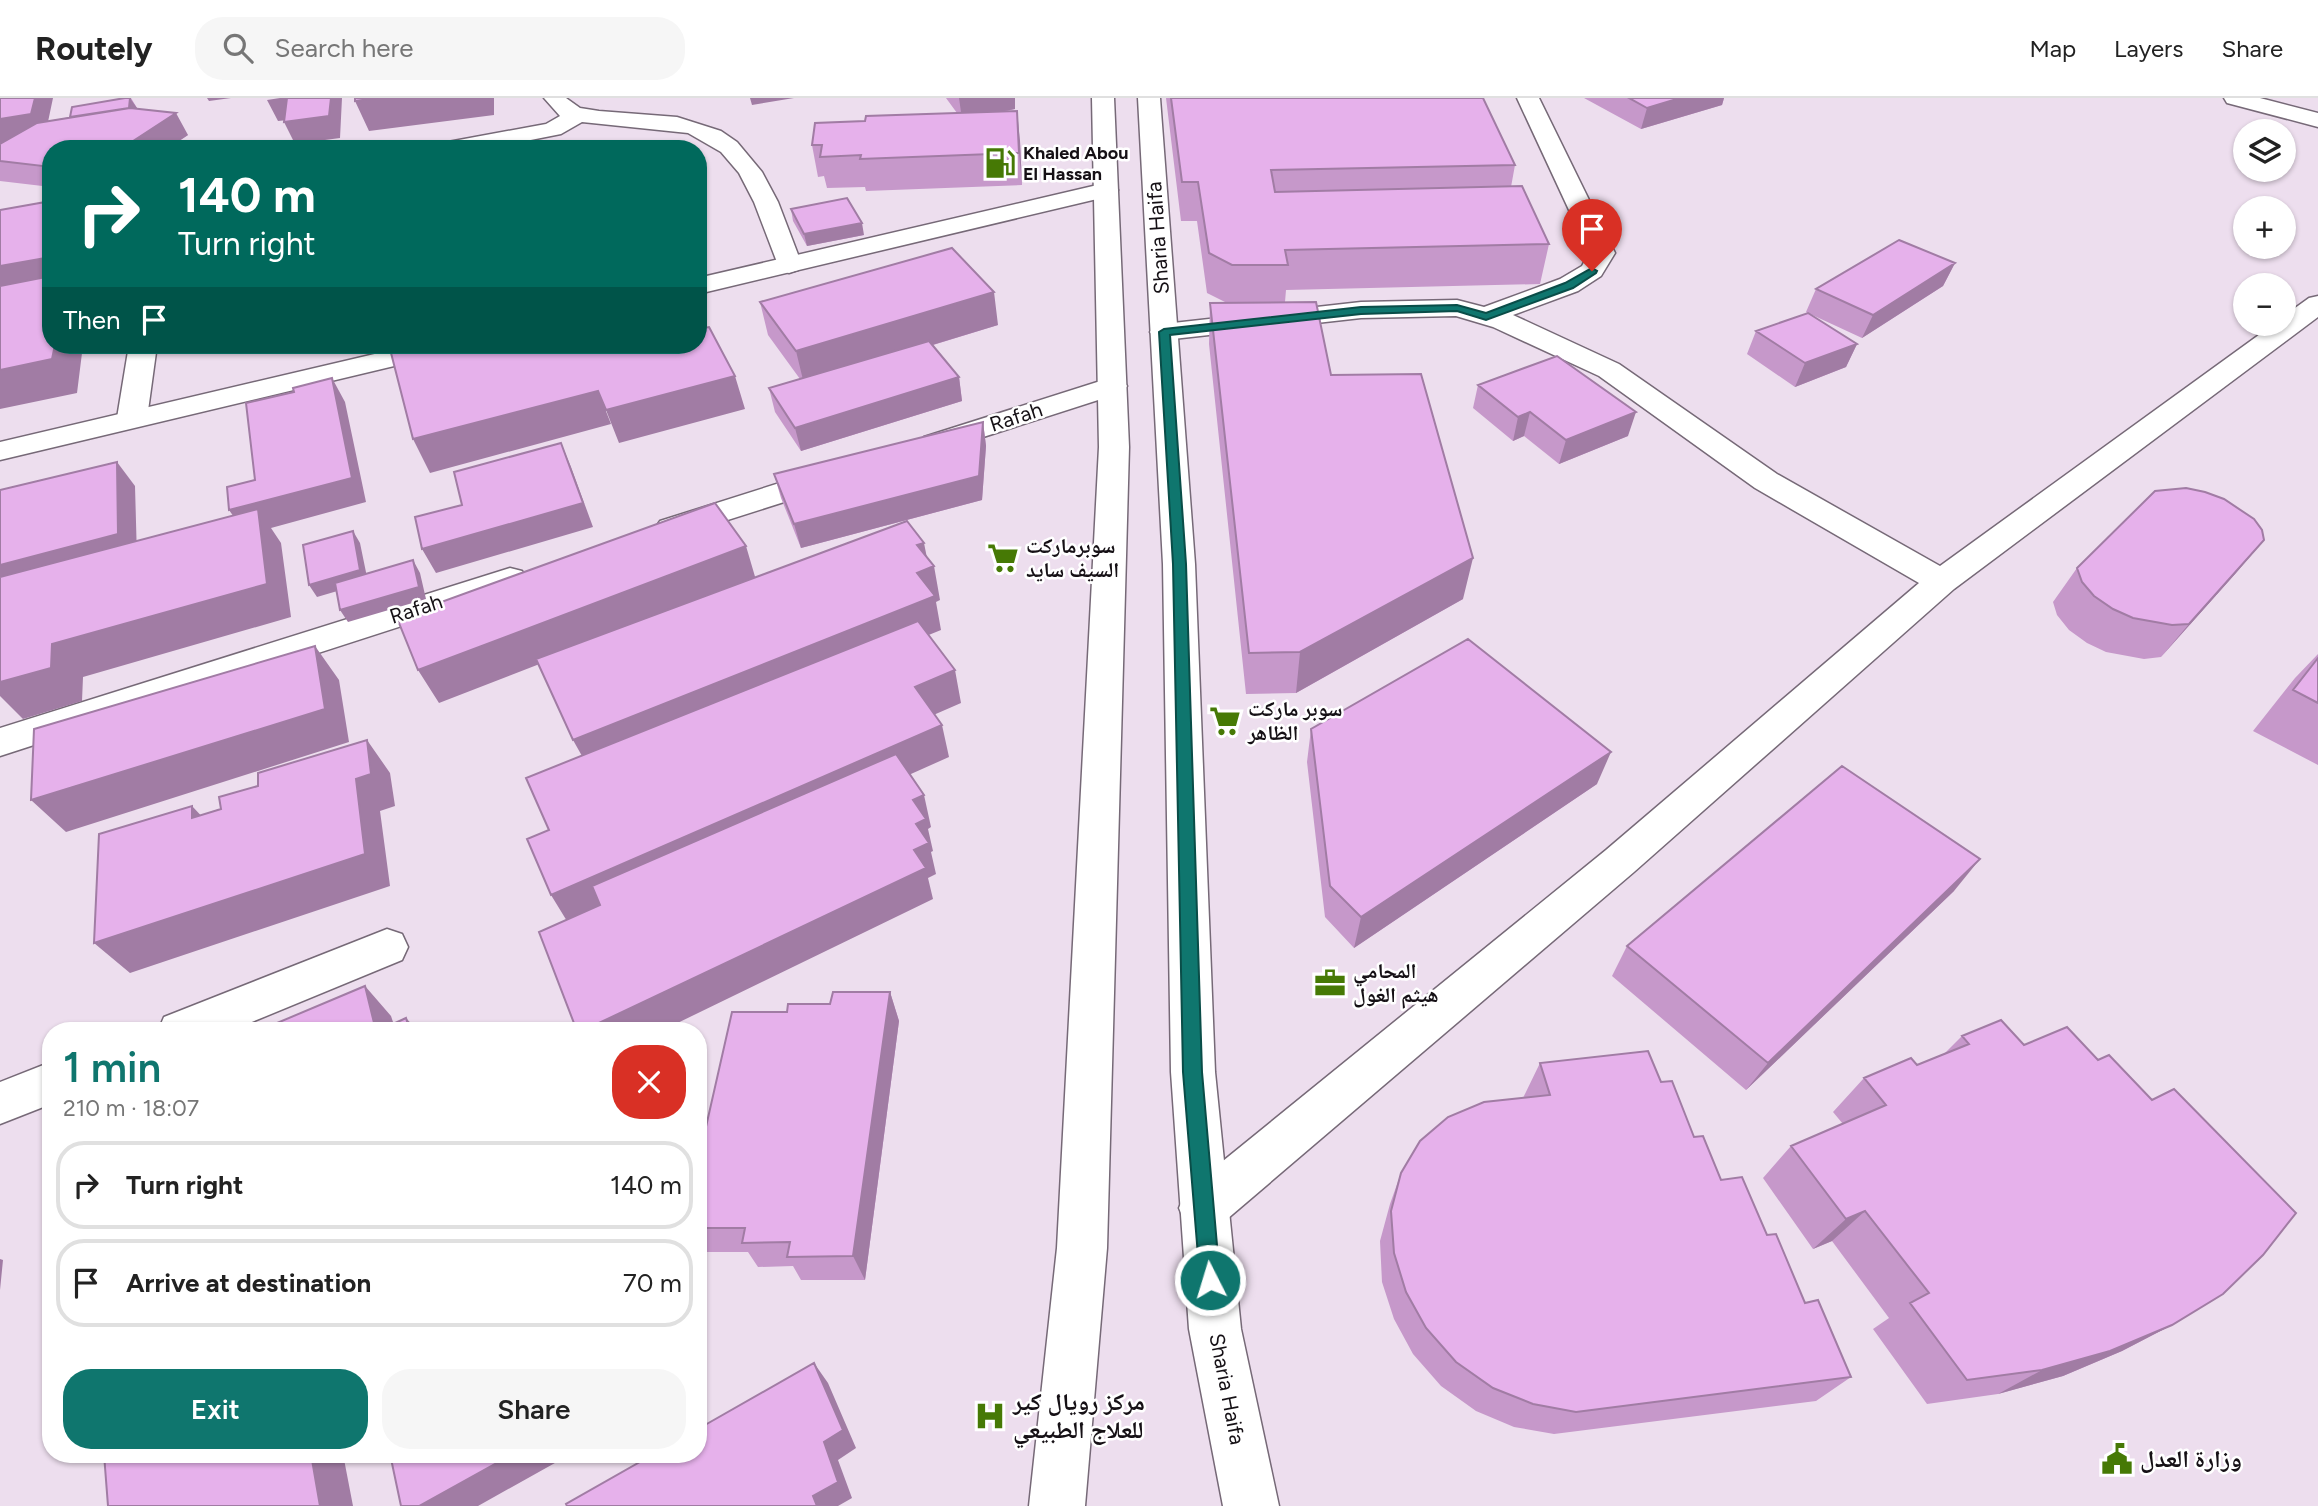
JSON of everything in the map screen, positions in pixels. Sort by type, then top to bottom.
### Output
[{"type":"street","points":[[555,98],[559,107],[578,115],[655,121],[699,130],[728,146],[752,172],[789,265]]},
{"type":"street","points":[[1057,1506],[1082,1234],[1114,447],[1103,98]]},
{"type":"street","name":"Sharia Haifa","points":[[1149,98],[1180,564],[1193,1072],[1215,1329],[1251,1506]]},
{"type":"street","points":[[1486,316],[1569,285],[1592,271],[1602,253],[1528,98]]},
{"type":"street","points":[[2235,98],[2318,120]]},
{"type":"street","points":[[2297,98],[2318,104]]},
{"type":"street","points":[[495,140],[553,129],[578,115]]},
{"type":"street","points":[[707,284],[1106,190]]},
{"type":"street","points":[[1203,1208],[1620,861],[1942,581],[2318,304]]},
{"type":"street","points":[[1164,332],[1361,310],[1457,308],[1486,316],[1555,343],[1609,370],[1766,481],[1942,581]]},
{"type":"street","points":[[132,418],[142,354]]},
{"type":"street","points":[[0,450],[408,354]]},
{"type":"street","name":"Rafah","points":[[901,454],[1112,387]]},
{"type":"street","points":[[636,539],[861,467]]},
{"type":"street","name":"Rafah","points":[[0,742],[543,568]]},
{"type":"street","points":[[202,1022],[387,947]]},
{"type":"street","points":[[0,1103],[42,1087]]},
{"type":"building","points":[[0,98],[35,98],[31,114],[0,119]]},
{"type":"building","points":[[130,98],[129,108],[70,117],[72,107]]},
{"type":"building","points":[[287,98],[331,98],[329,116],[284,122]]},
{"type":"building","points":[[355,98],[377,98],[355,101]]},
{"type":"building","points":[[1171,98],[1483,98],[1515,165],[1271,170],[1275,192],[1522,186],[1549,244],[1285,250],[1288,265],[1232,265],[1209,253],[1198,182],[1182,182]]},
{"type":"building","points":[[1629,98],[1680,98],[1647,108]]},
{"type":"building","points":[[130,108],[176,113],[135,140],[42,140],[42,166],[0,161],[0,144],[37,123]]},
{"type":"building","points":[[1017,111],[1019,153],[860,159],[861,155],[820,157],[822,145],[812,145],[815,123],[865,121],[866,116]]},
{"type":"building","points":[[847,198],[862,223],[804,234],[791,209]]},
{"type":"building","points":[[42,203],[42,259],[0,266],[0,210]]},
{"type":"building","points":[[1899,240],[1955,263],[1873,315],[1816,289]]},
{"type":"building","points":[[952,248],[994,292],[796,351],[760,302]]},
{"type":"building","points":[[42,278],[42,354],[53,354],[52,359],[0,370],[0,286]]},
{"type":"building","points":[[1316,302],[1331,375],[1421,374],[1473,558],[1300,652],[1249,653],[1210,303]]},
{"type":"building","points":[[1808,313],[1857,344],[1805,363],[1756,331]]},
{"type":"building","points":[[707,327],[735,376],[606,410],[598,391],[413,439],[391,354],[707,354]]},
{"type":"building","points":[[929,341],[959,377],[795,428],[769,388]]},
{"type":"building","points":[[1557,356],[1636,412],[1566,440],[1530,412],[1518,417],[1478,385]]},
{"type":"building","points":[[332,378],[352,478],[229,510],[227,487],[255,480],[246,403],[294,392],[293,388]]},
{"type":"building","points":[[983,422],[979,476],[794,524],[774,474]]},
{"type":"building","points":[[561,443],[583,503],[422,549],[415,517],[462,505],[454,472]]},
{"type":"building","points":[[117,462],[118,534],[0,565],[0,490]]},
{"type":"building","points":[[2186,488],[2224,499],[2254,519],[2262,530],[2264,540],[2189,624],[2172,625],[2133,618],[2094,596],[2082,582],[2077,568],[2155,491]]},
{"type":"building","points":[[715,503],[746,546],[418,670],[397,618]]},
{"type":"building","points":[[258,509],[267,584],[52,644],[51,668],[0,682],[0,577]]},
{"type":"building","points":[[907,521],[924,543],[917,545],[934,566],[917,573],[935,596],[573,740],[536,659]]},
{"type":"building","points":[[353,531],[360,570],[309,585],[303,545]]},
{"type":"building","points":[[413,560],[419,587],[340,610],[335,583]]},
{"type":"building","points":[[918,621],[955,670],[915,687],[942,725],[551,895],[527,839],[549,830],[526,778]]},
{"type":"building","points":[[1468,639],[1611,752],[1361,917],[1330,886],[1311,729]]},
{"type":"building","points":[[315,646],[325,709],[31,800],[34,729]]},
{"type":"building","points":[[2318,658],[2318,703],[2293,690]]},
{"type":"building","points":[[367,740],[371,774],[356,779],[365,854],[94,943],[99,834],[192,806],[192,818],[221,809],[219,797],[258,786],[258,773]]},
{"type":"building","points":[[896,754],[924,795],[913,800],[926,819],[916,824],[929,843],[914,850],[926,868],[601,1022],[574,1022],[539,932],[600,905],[592,886]]},
{"type":"building","points":[[1842,766],[1980,859],[1768,1063],[1627,946]]},
{"type":"building","points":[[365,986],[374,1022],[279,1022]]},
{"type":"building","points":[[833,992],[890,992],[853,1256],[787,1257],[790,1242],[742,1243],[745,1228],[707,1228],[707,1122],[732,1012],[787,1012],[788,1004],[830,1004]]},
{"type":"building","points":[[2001,1020],[2024,1045],[2067,1027],[2098,1060],[2109,1055],[2152,1100],[2174,1089],[2296,1213],[2263,1255],[2223,1294],[2172,1325],[2110,1351],[2042,1370],[1967,1380],[1910,1303],[1929,1293],[1865,1211],[1846,1219],[1791,1146],[1886,1105],[1864,1078],[1911,1058],[1917,1065],[1969,1044],[1962,1036]]},
{"type":"building","points":[[1648,1051],[1661,1082],[1672,1081],[1694,1137],[1703,1136],[1721,1180],[1742,1177],[1767,1235],[1776,1234],[1805,1303],[1818,1300],[1851,1377],[1576,1412],[1533,1404],[1493,1388],[1456,1362],[1426,1328],[1406,1292],[1394,1253],[1391,1211],[1401,1173],[1420,1141],[1448,1117],[1484,1102],[1550,1095],[1540,1063]]},
{"type":"building","points":[[814,1363],[843,1430],[824,1442],[838,1482],[813,1496],[817,1506],[567,1506],[566,1504],[638,1463],[707,1463],[707,1424]]},
{"type":"building","points":[[105,1463],[313,1463],[320,1506],[108,1506]]},
{"type":"building","points":[[392,1463],[497,1463],[419,1506],[401,1506]]},
{"type":"place","name":"Khaled Abou El Hassan","points":[[1000,163]]},
{"type":"place","name":"سوبرماركت السيف سايد","points":[[1003,558]]},
{"type":"place","name":"سوبر ماركت الظاهر","points":[[1225,721]]},
{"type":"place","name":"المحامي هيثم الغول","points":[[1330,983]]},
{"type":"place","name":"مركز رويال كير للعلاج الطبيعي","points":[[990,1416]]},
{"type":"place","name":"وزارة العدل","points":[[2117,1459]]},
{"type":"route","points":[[1210,1280],[1193,1072],[1180,564],[1164,332],[1361,310],[1457,308],[1486,316],[1569,285],[1592,271]]}]
